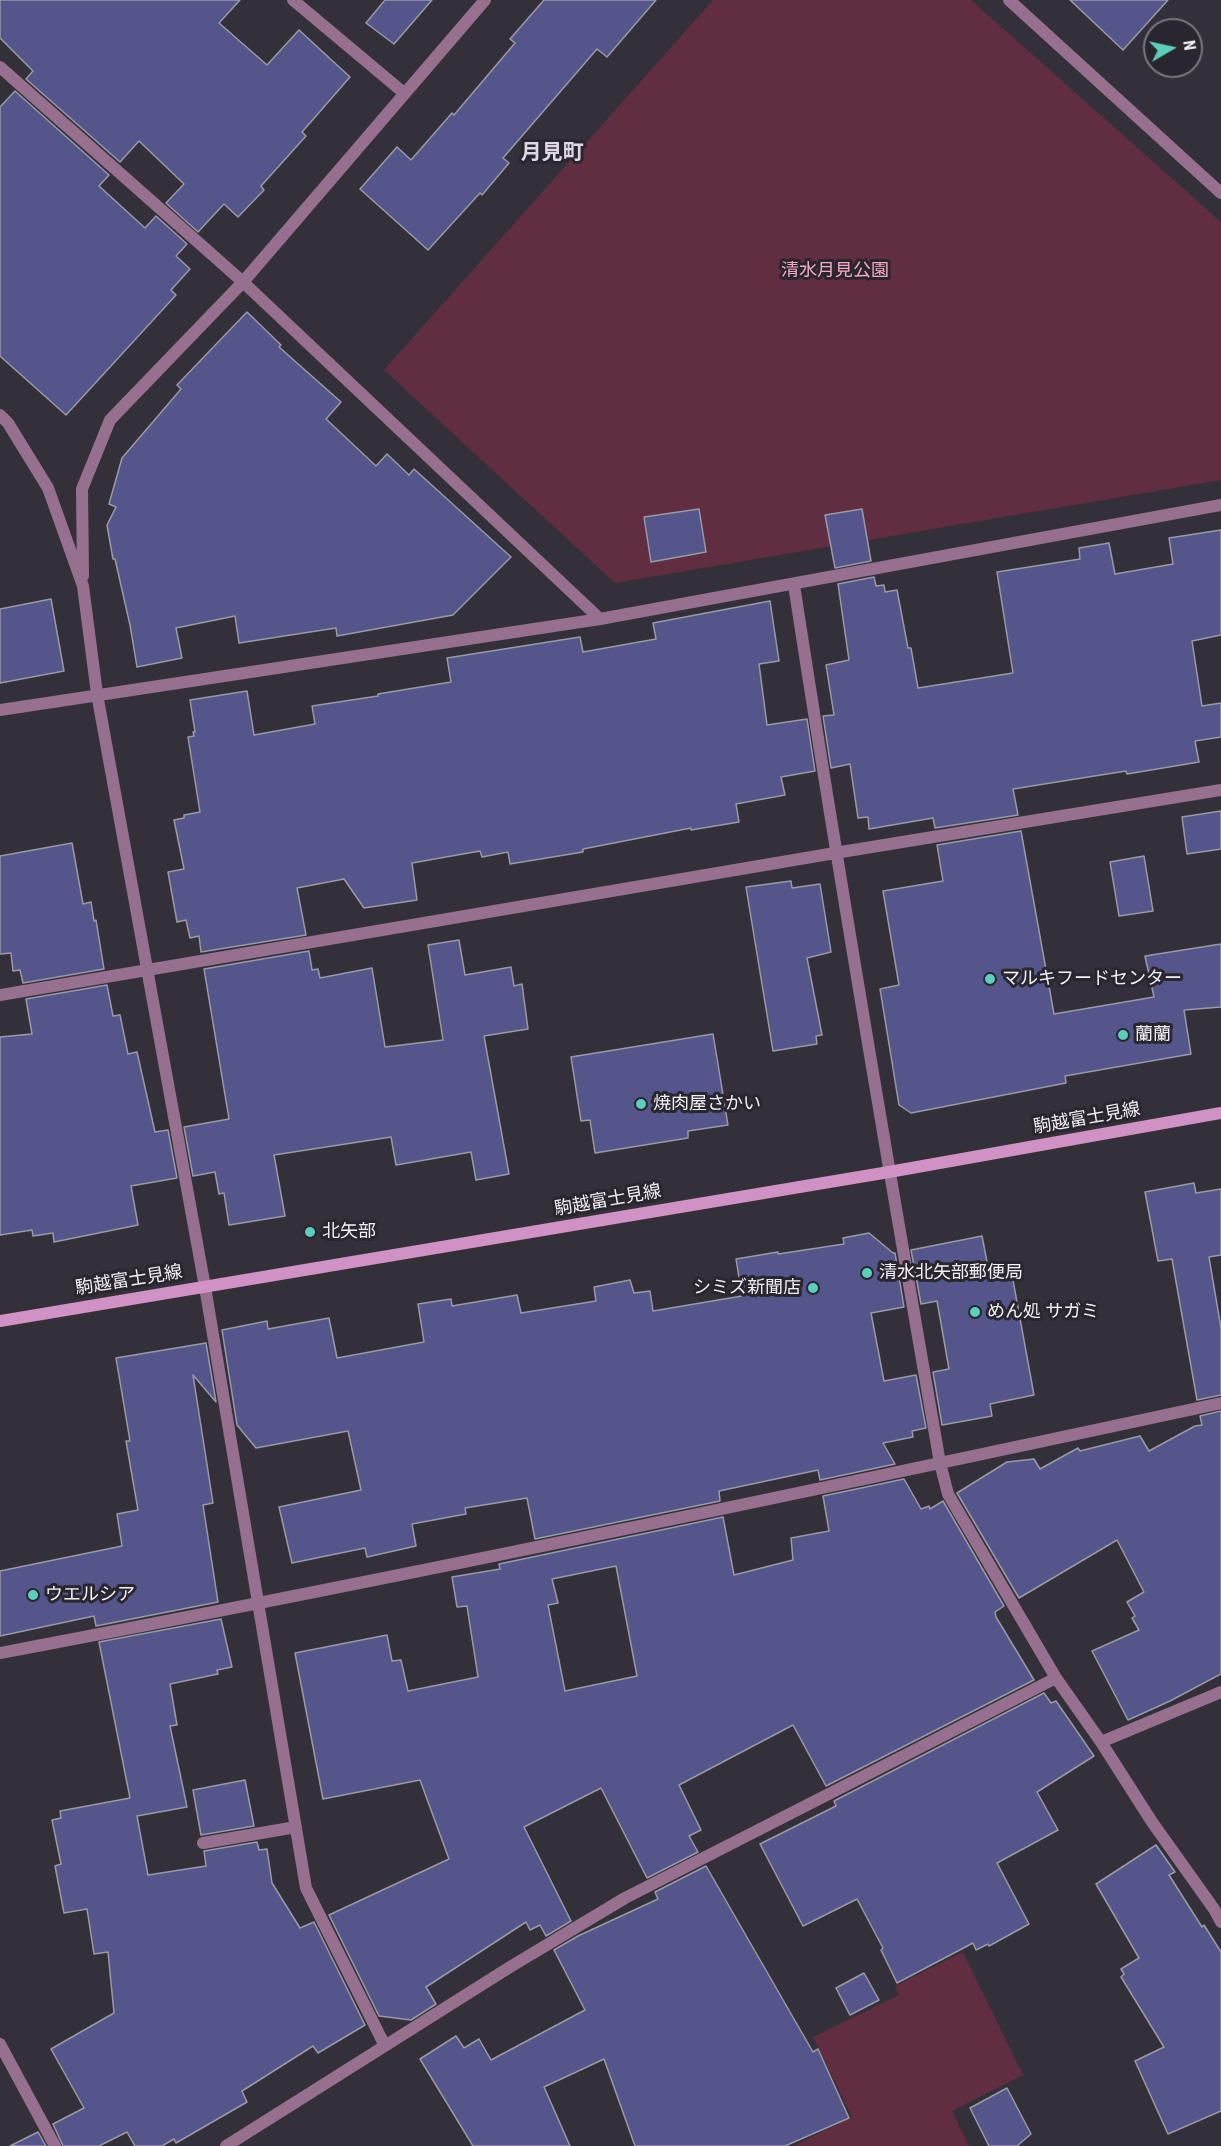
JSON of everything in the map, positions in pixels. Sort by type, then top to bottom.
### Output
[{"type":"main road","name":"駒越富士見線","points":[[0,1321],[889,1172],[1221,1113]]},
{"type":"street","points":[[293,0],[404,93]]},
{"type":"street","points":[[385,2046],[306,1888],[205,1287],[97,694],[83,586],[82,489],[110,420],[243,282],[485,0]]},
{"type":"street","points":[[1009,0],[1221,193]]},
{"type":"street","points":[[0,67],[243,282],[600,619]]},
{"type":"street","points":[[0,415],[8,423],[48,488],[83,586]]},
{"type":"street","points":[[0,710],[600,619],[1221,505]]},
{"type":"street","points":[[794,585],[835,853],[889,1172],[940,1463],[948,1494],[1056,1678],[1221,1922]]},
{"type":"street","points":[[0,995],[1221,790]]},
{"type":"street","points":[[0,1653],[258,1604],[1221,1403]]},
{"type":"street","points":[[226,2146],[510,1967],[625,1899],[1056,1678]]},
{"type":"street","points":[[1101,1742],[1221,1692]]},
{"type":"street","points":[[203,1843],[296,1827]]},
{"type":"street","points":[[0,2044],[55,2146]]},
{"type":"green space","name":"清水月見公園","points":[[713,0],[971,0],[1221,222],[1221,480],[615,583],[384,370]]},
{"type":"green space","points":[[963,1952],[1023,2075],[952,2111],[969,2146],[794,2146],[852,2117],[813,2037],[899,1995],[895,1986]]},
{"type":"building","points":[[0,0],[240,0],[219,23],[267,65],[299,30],[350,77],[302,132],[306,136],[261,186],[264,190],[238,217],[224,204],[198,232],[166,203],[184,184],[139,141],[120,162],[26,79],[33,71],[0,38]]},
{"type":"building","points":[[385,0],[432,0],[394,44],[366,23]]},
{"type":"building","points":[[544,0],[656,0],[607,57],[597,49],[503,158],[509,163],[482,195],[480,193],[428,250],[360,189],[397,147],[411,160],[452,113],[454,115],[515,43],[510,39]]},
{"type":"building","points":[[1070,0],[1168,0],[1152,18],[1143,18],[1143,28],[1123,50]]},
{"type":"building","points":[[15,91],[109,175],[99,186],[145,228],[156,216],[187,244],[176,256],[190,269],[171,290],[176,295],[66,415],[0,356],[0,107]]},
{"type":"building","points":[[247,312],[281,345],[279,347],[341,402],[326,419],[376,466],[387,454],[409,475],[414,469],[511,557],[453,615],[337,636],[336,628],[239,643],[235,616],[176,628],[182,658],[137,667],[130,625],[107,525],[116,507],[109,504],[122,458],[181,389],[177,385]]},
{"type":"building","points":[[699,509],[706,552],[651,562],[644,517]]},
{"type":"building","points":[[862,509],[871,561],[835,568],[825,515]]},
{"type":"building","points":[[1221,530],[1221,635],[1192,641],[1202,706],[1221,703],[1221,737],[1195,741],[1199,762],[1013,789],[1018,815],[935,828],[933,818],[869,829],[868,817],[858,818],[850,764],[831,768],[823,716],[834,715],[826,665],[849,660],[838,584],[874,577],[876,586],[884,585],[885,592],[897,590],[918,688],[1013,673],[997,572],[1080,559],[1079,548],[1109,543],[1115,574],[1173,564],[1169,538]]},
{"type":"building","points":[[51,599],[64,671],[0,683],[0,609]]},
{"type":"building","points":[[770,601],[779,661],[759,664],[767,725],[807,719],[815,771],[781,777],[785,795],[736,804],[739,822],[691,830],[691,828],[583,849],[583,852],[510,864],[508,852],[482,857],[480,851],[412,863],[417,900],[364,908],[344,879],[297,888],[306,935],[201,952],[199,936],[190,938],[186,920],[177,922],[168,872],[184,869],[174,820],[184,818],[184,815],[200,812],[188,737],[194,736],[193,732],[195,732],[190,700],[247,691],[254,735],[315,724],[312,706],[451,682],[447,658],[580,637],[583,652],[656,639],[653,623]]},
{"type":"building","points":[[1221,811],[1221,849],[1187,854],[1182,817]]},
{"type":"building","points":[[1021,831],[1054,1014],[1154,997],[1145,956],[1221,944],[1221,1007],[1184,1010],[1191,1054],[1065,1076],[1066,1083],[911,1113],[899,1105],[880,989],[899,985],[883,891],[943,881],[937,845]]},
{"type":"building","points":[[72,843],[83,904],[91,902],[104,969],[23,983],[20,970],[13,971],[11,953],[0,954],[0,856]]},
{"type":"building","points":[[1144,856],[1153,911],[1119,916],[1110,862]]},
{"type":"building","points":[[791,881],[792,888],[820,884],[831,952],[807,958],[822,1035],[816,1036],[817,1044],[773,1051],[746,887]]},
{"type":"building","points":[[459,940],[465,975],[511,967],[514,986],[522,984],[528,1029],[484,1036],[509,1174],[476,1180],[471,1152],[396,1165],[391,1137],[274,1155],[285,1216],[229,1225],[224,1193],[219,1194],[215,1172],[193,1176],[184,1127],[229,1119],[204,969],[309,951],[312,970],[318,969],[320,978],[372,968],[385,1047],[443,1040],[428,945]]},
{"type":"building","points":[[107,985],[113,1016],[120,1015],[128,1054],[137,1052],[155,1132],[168,1130],[177,1178],[131,1186],[138,1225],[54,1242],[53,1233],[33,1236],[32,1230],[0,1235],[0,1037],[32,1034],[26,999]]},
{"type":"building","points":[[713,1034],[728,1125],[688,1131],[688,1138],[595,1153],[590,1120],[581,1121],[571,1057]]},
{"type":"building","points":[[1194,1183],[1196,1193],[1221,1189],[1221,1255],[1209,1257],[1221,1328],[1221,1395],[1197,1400],[1172,1259],[1158,1261],[1145,1192]]},
{"type":"building","points":[[869,1233],[895,1253],[904,1307],[871,1313],[884,1381],[916,1375],[926,1428],[912,1431],[913,1437],[883,1443],[895,1464],[820,1480],[818,1470],[719,1491],[720,1501],[535,1539],[527,1498],[465,1508],[466,1514],[412,1524],[416,1546],[367,1557],[365,1548],[292,1563],[279,1507],[361,1490],[348,1431],[256,1448],[237,1425],[222,1330],[267,1321],[268,1329],[329,1318],[337,1358],[424,1342],[418,1304],[451,1299],[452,1306],[517,1295],[521,1313],[596,1301],[594,1287],[630,1280],[634,1293],[650,1291],[653,1311],[742,1296],[736,1259],[844,1244],[843,1238]]},
{"type":"building","points":[[982,1236],[988,1267],[1010,1264],[1034,1395],[990,1404],[992,1416],[942,1425],[933,1372],[949,1369],[937,1301],[921,1304],[911,1250]]},
{"type":"building","points":[[206,1343],[216,1402],[193,1375],[213,1503],[203,1505],[218,1602],[96,1626],[94,1616],[0,1636],[0,1571],[122,1546],[117,1514],[138,1510],[126,1441],[130,1441],[116,1358]]},
{"type":"building","points":[[1221,1411],[1221,1674],[1128,1720],[1092,1651],[1139,1630],[1132,1618],[1135,1616],[1127,1602],[1144,1592],[1117,1540],[1019,1598],[957,1493],[1007,1462],[1034,1459],[1040,1469],[1078,1448],[1080,1451],[1140,1436],[1149,1451],[1195,1426],[1202,1425],[1200,1416]]},
{"type":"building","points":[[904,1479],[921,1509],[929,1506],[930,1509],[943,1501],[1004,1606],[995,1612],[996,1617],[1034,1680],[826,1786],[793,1725],[679,1785],[701,1830],[689,1836],[698,1852],[647,1878],[601,1788],[524,1827],[571,1921],[546,1936],[540,1925],[530,1930],[526,1922],[426,1987],[436,2004],[411,2020],[379,2016],[329,1915],[449,1859],[420,1780],[323,1799],[295,1653],[387,1635],[392,1661],[401,1660],[408,1691],[478,1677],[467,1606],[457,1607],[452,1577],[500,1569],[499,1564],[723,1517],[734,1575],[793,1560],[791,1538],[829,1531],[823,1496]],"holes":[[[616,1566],[637,1676],[565,1691],[548,1605],[558,1603],[552,1579]]]},
{"type":"building","points":[[221,1619],[232,1667],[217,1670],[218,1674],[170,1684],[177,1725],[170,1726],[187,1807],[137,1816],[148,1875],[206,1866],[204,1851],[257,1842],[259,1850],[267,1849],[272,1883],[300,1928],[314,1922],[365,2025],[318,2053],[313,2046],[242,2091],[247,2102],[176,2143],[174,2139],[162,2146],[135,2146],[127,2132],[99,2146],[63,2146],[53,2124],[84,2108],[51,2049],[114,2013],[108,1952],[94,1954],[87,1909],[64,1913],[55,1866],[61,1864],[52,1820],[61,1818],[60,1811],[130,1798],[99,1642]]},
{"type":"building","points":[[1044,1693],[1051,1703],[1056,1701],[1094,1756],[1037,1792],[1058,1830],[997,1863],[1029,1924],[989,1946],[988,1944],[976,1950],[973,1943],[897,1983],[881,1950],[883,1948],[857,1899],[803,1926],[760,1844],[836,1806],[834,1801]]},
{"type":"building","points":[[245,1780],[254,1826],[201,1835],[193,1790]]},
{"type":"building","points":[[1156,1845],[1175,1872],[1169,1875],[1221,1952],[1221,2111],[1168,2134],[1135,2061],[1164,2047],[1121,1977],[1124,1974],[1121,1969],[1139,1958],[1096,1884]]},
{"type":"building","points":[[706,1866],[813,2052],[818,2049],[849,2118],[785,2146],[635,2146],[604,2059],[544,2087],[570,2146],[473,2146],[420,2059],[456,2036],[464,2048],[479,2039],[491,2060],[585,2010],[554,1950],[578,1936],[658,1899],[655,1892]]},
{"type":"building","points":[[864,1973],[879,2000],[850,2015],[836,1988]]},
{"type":"building","points":[[1007,2088],[1031,2134],[1017,2146],[989,2146],[970,2108]]},
{"type":"building","points":[[38,2132],[46,2146],[10,2146]]},
{"type":"place","name":"マルキフードセンター","points":[[990,979]]},
{"type":"place","name":"蘭蘭","points":[[1123,1035]]},
{"type":"place","name":"焼肉屋さかい","points":[[641,1104]]},
{"type":"place","name":"北矢部","points":[[310,1232]]},
{"type":"place","name":"清水北矢部郵便局","points":[[867,1273]]},
{"type":"place","name":"シミズ新聞店","points":[[813,1288]]},
{"type":"place","name":"めん処 サガミ","points":[[975,1312]]},
{"type":"place","name":"ウエルシア","points":[[33,1595]]},
{"type":"district","name":"月見町","points":[[552,154]]}]
